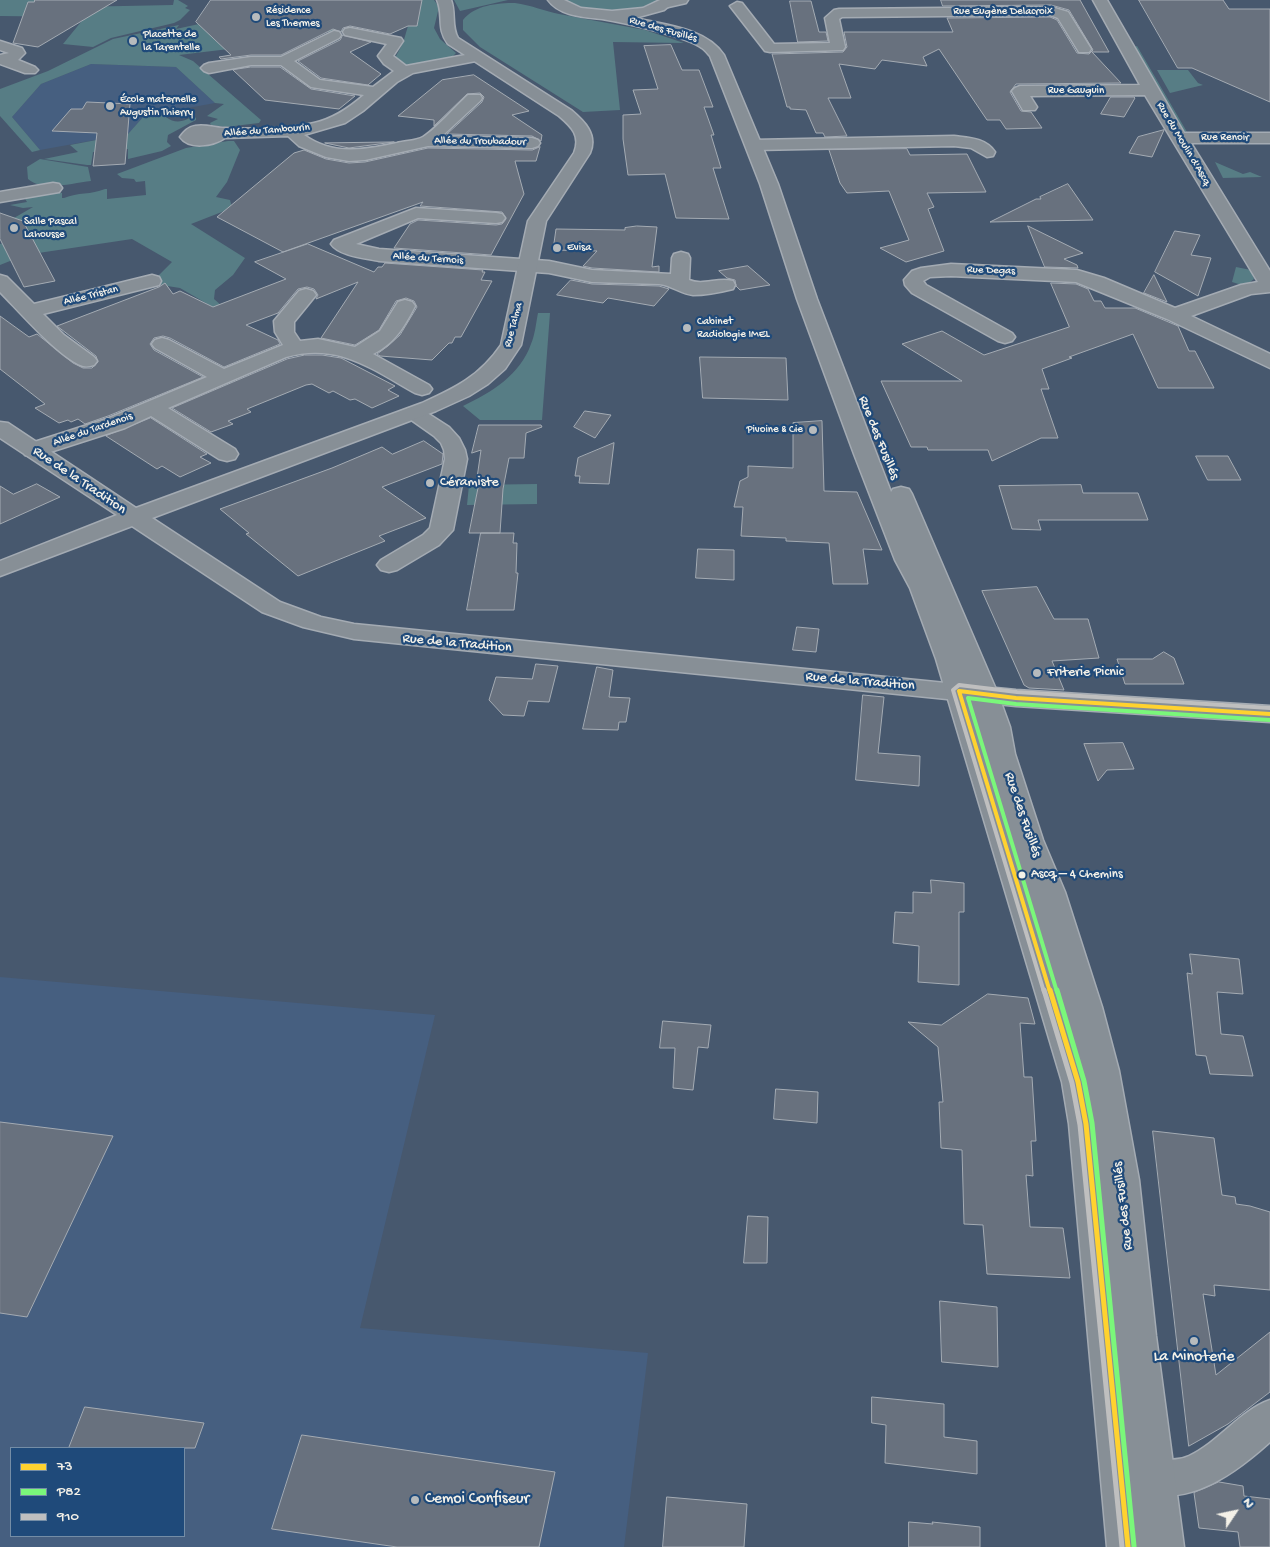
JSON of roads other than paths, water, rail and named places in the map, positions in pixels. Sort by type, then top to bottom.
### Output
[{"type":"street","points":[[555,1],[571,10],[596,14],[633,14],[680,0]]},
{"type":"street","name":"Rue du Moulin d'Ascq","points":[[1100,0],[1150,90],[1270,286]]},
{"type":"street","name":"Rue Talma","points":[[0,569],[414,413],[462,392],[481,380],[503,359],[514,335],[537,221],[582,153],[585,138],[579,126],[565,113],[476,57],[450,38],[446,25],[448,8],[444,1]]},
{"type":"street","name":"Rue des Fusillés","points":[[664,4],[654,13],[653,16],[656,21],[703,37],[723,50],[740,77],[807,299],[907,560],[971,692]]},
{"type":"street","name":"Rue Eugène Delacroix","points":[[736,6],[770,48],[838,47],[832,18],[835,14],[901,6],[1059,13],[1063,15],[1084,49]]},
{"type":"street","name":"Rue des Fusillés","points":[[596,14],[683,34],[700,40],[712,47],[722,63],[761,145],[819,290],[971,692],[1078,1082],[1086,1124],[1138,1476],[1163,1547]]},
{"type":"street","points":[[350,32],[396,41],[385,56],[405,72]]},
{"type":"street","points":[[209,68],[251,60],[284,61],[334,36]]},
{"type":"street","points":[[0,45],[18,53],[14,57],[0,59]]},
{"type":"street","name":"Allée du Tambourin","points":[[219,134],[315,128],[336,122],[346,117],[405,72],[476,57]]},
{"type":"street","points":[[0,59],[30,70]]},
{"type":"street","points":[[284,61],[316,84],[377,92]]},
{"type":"street","name":"Rue Gauguin","points":[[1029,107],[1020,91],[1150,90]]},
{"type":"street","name":"Allée du Troubadour","points":[[428,141],[474,98]]},
{"type":"street","points":[[1264,138],[1270,125]]},
{"type":"street","name":"Allée du Troubadour","points":[[292,130],[297,137],[311,146],[349,156],[365,156],[428,141],[532,143]]},
{"type":"street","name":"Rue Renoir","points":[[1180,138],[1264,138]]},
{"type":"street","points":[[761,145],[954,141],[973,144],[984,148],[987,152]]},
{"type":"street","points":[[0,197],[53,188]]},
{"type":"street","name":"Allée du Ternois","points":[[496,218],[416,213],[340,244],[358,251],[379,255],[558,268],[592,276],[659,278],[686,286],[726,285]]},
{"type":"street","points":[[679,306],[686,286],[681,258]]},
{"type":"street","name":"Rue Degas","points":[[1005,337],[919,289],[914,285],[913,280],[918,275],[928,272],[951,270],[1077,276],[1097,282],[1174,315],[1270,362]]},
{"type":"street","points":[[0,281],[57,339],[87,361]]},
{"type":"street","name":"Allée Tristan","points":[[30,311],[152,281]]},
{"type":"street","points":[[1174,315],[1248,290],[1270,286]]},
{"type":"street","points":[[296,347],[286,336],[282,325],[306,295]]},
{"type":"street","points":[[358,353],[375,346],[388,337],[405,306]]},
{"type":"street","points":[[162,344],[223,377]]},
{"type":"street","name":"Allée du Tardenois","points":[[33,450],[104,428],[296,347],[326,345],[346,348],[422,389]]},
{"type":"street","points":[[153,408],[227,454]]},
{"type":"street","points":[[389,565],[431,540],[441,530],[444,525],[456,459],[455,451],[449,438],[414,413]]},
{"type":"street","name":"Rue de la Tradition","points":[[0,428],[271,607],[303,620],[332,628],[382,636],[1025,698],[1270,714]]},
{"type":"street","points":[[1138,1476],[1173,1478],[1199,1472],[1231,1450],[1270,1417]]},
{"type":"street","name":"Rue des Fusillés","points":[[1128,1547],[1138,1476]]},
{"type":"place","name":"Résidence Les Thermes","points":[[256,17]]},
{"type":"place","name":"Placette de la Tarentelle","points":[[133,41]]},
{"type":"place","name":"École maternelle Augustin Thierry","points":[[110,106]]},
{"type":"place","name":"Salle Pascal Lahousse","points":[[14,228]]},
{"type":"place","name":"Evisa","points":[[557,248]]},
{"type":"place","name":"Cabinet Radiologie IMEL","points":[[687,328]]},
{"type":"place","name":"Pivoine & Cie","points":[[813,430]]},
{"type":"place","name":"Céramiste","points":[[430,483]]},
{"type":"place","name":"Friterie Picnic","points":[[1037,673]]},
{"type":"place","name":"Ascq – 4 Chemins","points":[[1022,875]]},
{"type":"place","name":"La Minoterie","points":[[1194,1341]]},
{"type":"place","name":"Cemoi Confiseur","points":[[415,1500]]}]
